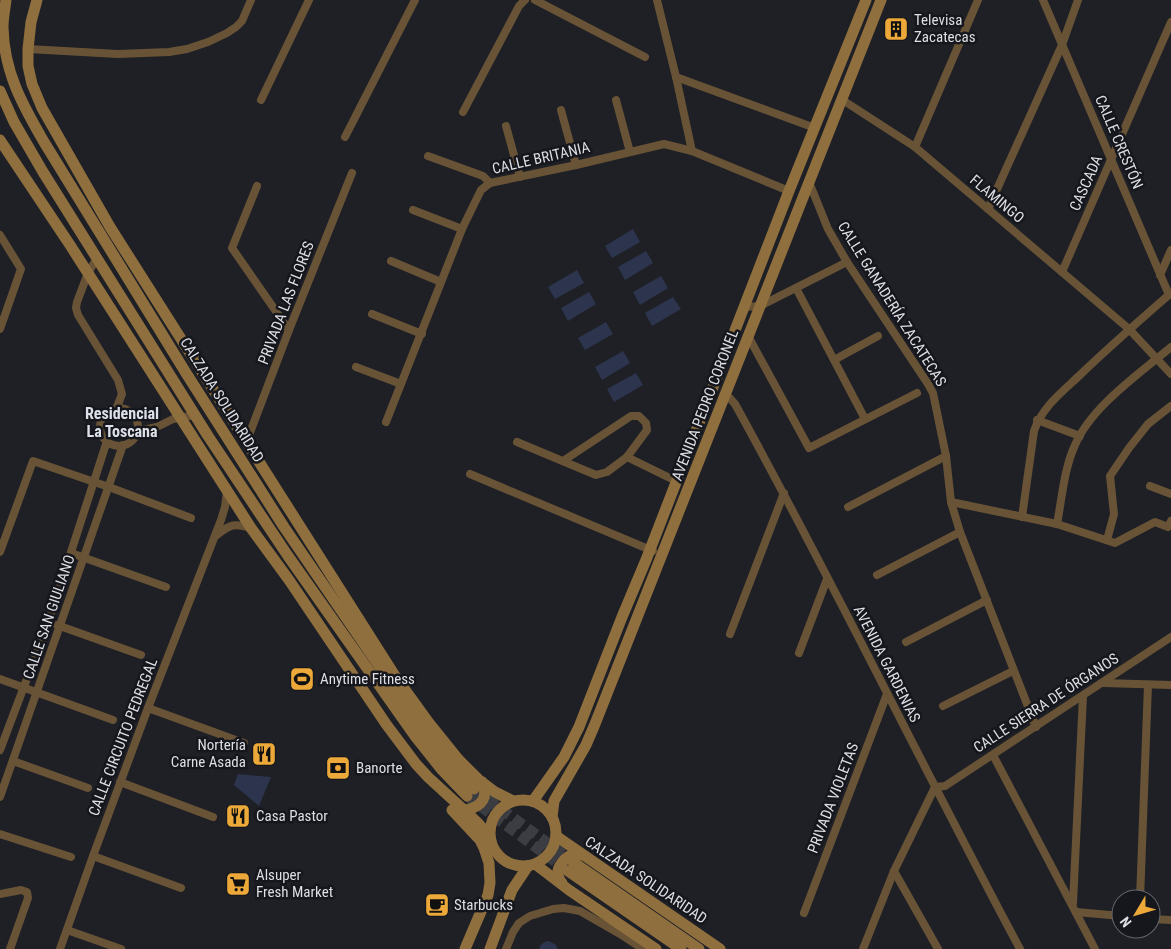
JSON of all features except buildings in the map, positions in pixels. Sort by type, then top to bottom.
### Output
[{"type":"main road","name":"CALZADA SOLIDARIDAD","points":[[6,0],[3,25],[8,66],[23,105],[44,142],[186,373],[284,527],[431,742],[474,789]]},
{"type":"main road","points":[[37,0],[31,22],[28,49],[28,66],[32,84],[42,108],[110,227]]},
{"type":"main road","name":"AVENIDA PEDRO CORONEL","points":[[533,801],[564,757],[579,727],[866,0]]},
{"type":"main road","name":"AVENIDA PEDRO CORONEL","points":[[552,817],[554,801],[595,724],[881,0]]},
{"type":"main road","points":[[855,28],[868,33]]},
{"type":"main road","name":"CALZADA SOLIDARIDAD","points":[[0,91],[28,147],[208,436],[288,556],[414,736],[442,770],[474,789],[495,792],[513,801]]},
{"type":"main road","points":[[0,140],[88,273],[251,528],[290,580],[386,724],[416,764],[460,808],[478,823],[500,856],[518,866],[532,865],[656,949]]},
{"type":"main road","points":[[79,198],[110,227]]},
{"type":"main road","name":"CALZADA SOLIDARIDAD","points":[[110,227],[395,676],[440,738],[458,759],[474,789]]},
{"type":"main road","points":[[63,235],[84,238]]},
{"type":"main road","points":[[186,373],[238,429]]},
{"type":"main road","points":[[201,448],[208,436]]},
{"type":"main road","points":[[288,556],[290,580]]},
{"type":"main road","points":[[344,662],[349,678],[402,757],[474,833],[484,848],[489,863],[490,883],[488,895],[465,949]]},
{"type":"main road","points":[[460,808],[467,810],[479,806],[485,794],[485,788],[474,789]]},
{"type":"main road","points":[[472,949],[496,885],[497,867],[490,828],[493,819],[498,811],[513,801],[533,801],[544,807],[552,817],[556,836],[554,843],[547,855],[532,865],[512,890],[490,949]]},
{"type":"main road","name":"CALZADA SOLIDARIDAD","points":[[556,836],[720,949]]},
{"type":"main road","points":[[569,890],[559,880],[557,874],[561,864],[568,856],[573,854],[588,858]]},
{"type":"main road","name":"CALZADA SOLIDARIDAD","points":[[681,949],[570,867],[699,949]]},
{"type":"street","points":[[28,49],[118,54],[169,52],[187,49],[208,42],[228,33],[236,27],[242,21],[251,0]]},
{"type":"street","points":[[261,100],[310,0]]},
{"type":"street","points":[[345,137],[415,0]]},
{"type":"street","points":[[535,0],[645,57]]},
{"type":"street","points":[[657,0],[692,151]]},
{"type":"street","points":[[915,147],[978,0]]},
{"type":"street","name":"CALLE CRESTÓN","points":[[1043,0],[1170,294]]},
{"type":"street","points":[[988,209],[1062,45],[1078,0]]},
{"type":"street","points":[[463,112],[520,2]]},
{"type":"street","name":"CASCADA","points":[[1062,272],[1171,22]]},
{"type":"street","points":[[676,77],[814,128]]},
{"type":"street","name":"FLAMINGO","points":[[841,99],[915,147],[1129,329],[1171,374]]},
{"type":"street","points":[[616,100],[630,152]]},
{"type":"street","points":[[561,110],[576,165]]},
{"type":"street","points":[[506,126],[520,177]]},
{"type":"street","name":"CALLE BRITANIA","points":[[386,422],[462,229],[481,190],[490,183],[664,144],[692,151],[789,191]]},
{"type":"street","points":[[428,156],[483,176],[490,183]]},
{"type":"street","name":"PRIVADA LAS FLORES","points":[[246,443],[352,173]]},
{"type":"street","name":"CALLE GANADERÍA ZACATECAS","points":[[809,182],[828,229],[847,262],[933,393],[946,456],[951,502],[960,532],[1036,727]]},
{"type":"street","points":[[257,186],[232,248],[289,330]]},
{"type":"street","points":[[414,210],[462,229]]},
{"type":"street","points":[[0,235],[21,269],[0,329]]},
{"type":"street","points":[[1160,274],[1171,250]]},
{"type":"street","points":[[97,258],[88,273],[76,308],[78,315],[118,380],[122,394],[117,408]]},
{"type":"street","points":[[391,261],[441,282]]},
{"type":"street","points":[[744,307],[760,306],[847,262]]},
{"type":"street","points":[[796,288],[865,419]]},
{"type":"street","points":[[1022,517],[1037,420],[1046,408],[1129,329],[1170,294]]},
{"type":"street","points":[[372,314],[422,334]]},
{"type":"street","points":[[748,336],[809,448],[917,393]]},
{"type":"street","points":[[834,360],[878,336]]},
{"type":"street","points":[[1057,524],[1067,468],[1075,444],[1080,436],[1097,412],[1171,347]]},
{"type":"street","points":[[356,367],[401,384]]},
{"type":"street","name":"AVENIDA GARDENIAS","points":[[726,394],[735,404],[784,493],[1020,949]]},
{"type":"street","points":[[1107,540],[1114,514],[1110,476],[1148,424],[1171,406]]},
{"type":"street","points":[[117,408],[126,409],[134,414],[138,422],[138,431],[133,440],[123,445],[114,445],[107,441],[101,432],[101,421],[107,412],[117,408]]},
{"type":"street","points":[[138,431],[157,427],[173,419],[195,415]]},
{"type":"street","points":[[517,442],[596,475],[607,472],[627,458],[646,430],[646,422],[639,416],[631,416],[563,461]]},
{"type":"street","points":[[1037,420],[1080,436]]},
{"type":"street","name":"CALLE SAN GIULIANO","points":[[0,750],[48,623],[107,441]]},
{"type":"street","name":"CALLE SAN GIULIANO","points":[[0,797],[123,445]]},
{"type":"street","points":[[848,507],[946,456]]},
{"type":"street","points":[[627,458],[676,481]]},
{"type":"street","points":[[0,552],[33,461],[191,518]]},
{"type":"street","points":[[470,474],[662,554]]},
{"type":"street","points":[[1150,486],[1171,494]]},
{"type":"street","name":"CALLE CIRCUITO PEDREGAL","points":[[60,949],[120,782],[215,536],[225,507],[227,491]]},
{"type":"street","points":[[730,634],[784,493]]},
{"type":"street","points":[[951,502],[1057,524],[1115,543],[1156,522],[1168,527],[1171,521]]},
{"type":"street","points":[[215,536],[224,528],[234,524],[251,528]]},
{"type":"street","points":[[877,575],[960,532]]},
{"type":"street","points":[[71,553],[166,587]]},
{"type":"street","points":[[799,653],[828,579]]},
{"type":"street","points":[[906,642],[987,600]]},
{"type":"street","points":[[48,623],[140,655]]},
{"type":"street","name":"CALLE SIERRA DE ÓRGANOS","points":[[935,787],[945,786],[1171,638]]},
{"type":"street","points":[[943,706],[1013,671]]},
{"type":"street","points":[[0,678],[113,720]]},
{"type":"street","points":[[1102,683],[1171,685]]},
{"type":"street","points":[[1140,889],[1148,685]]},
{"type":"street","name":"PRIVADA VIOLETAS","points":[[804,913],[887,694]]},
{"type":"street","points":[[1072,905],[1083,696]]},
{"type":"street","points":[[148,708],[244,743]]},
{"type":"street","points":[[993,755],[1095,949]]},
{"type":"street","points":[[14,761],[88,788]]},
{"type":"street","points":[[120,782],[214,818]]},
{"type":"street","points":[[863,949],[894,871],[935,787]]},
{"type":"street","points":[[0,834],[71,857]]},
{"type":"street","points":[[93,856],[181,888]]},
{"type":"street","points":[[894,871],[938,949]]},
{"type":"street","points":[[0,894],[21,890],[27,892],[28,898],[10,949]]},
{"type":"street","points":[[506,949],[519,923],[530,916],[553,909],[564,908],[580,911],[643,949]]},
{"type":"street","points":[[1076,912],[1111,915]]},
{"type":"street","points":[[67,930],[121,949]]},
{"type":"shaded area","points":[[633,229],[640,242],[612,258],[605,246]]},
{"type":"shaded area","points":[[646,251],[653,263],[625,280],[618,267]]},
{"type":"shaded area","points":[[577,270],[584,283],[555,299],[548,287]]},
{"type":"shaded area","points":[[661,276],[668,288],[640,305],[633,292]]},
{"type":"shaded area","points":[[589,292],[596,304],[568,321],[561,308]]},
{"type":"shaded area","points":[[673,297],[681,309],[652,326],[645,313]]},
{"type":"shaded area","points":[[606,322],[613,334],[585,350],[578,338]]},
{"type":"shaded area","points":[[623,351],[630,363],[602,380],[595,367]]},
{"type":"shaded area","points":[[636,373],[643,385],[614,402],[607,389]]},
{"type":"shaded area","points":[[238,774],[271,777],[259,806],[234,785]]},
{"type":"shaded area","points":[[548,941],[555,944],[558,949],[539,949],[542,944]]},
{"type":"tunnel","points":[[474,789],[573,862]]},
{"type":"tunnel","points":[[467,796],[568,871]]},
{"type":"place","name":"Televisa Zacatecas","points":[[896,29]]},
{"type":"place","name":"Anytime Fitness","points":[[302,679]]},
{"type":"place","name":"Nortería Carne Asada","points":[[264,754]]},
{"type":"place","name":"Banorte","points":[[338,768]]},
{"type":"place","name":"Casa Pastor","points":[[238,816]]},
{"type":"place","name":"Alsuper Fresh Market","points":[[238,884]]},
{"type":"place","name":"Starbucks","points":[[437,905]]},
{"type":"district","name":"Residencial La Toscana","points":[[122,422]]}]
